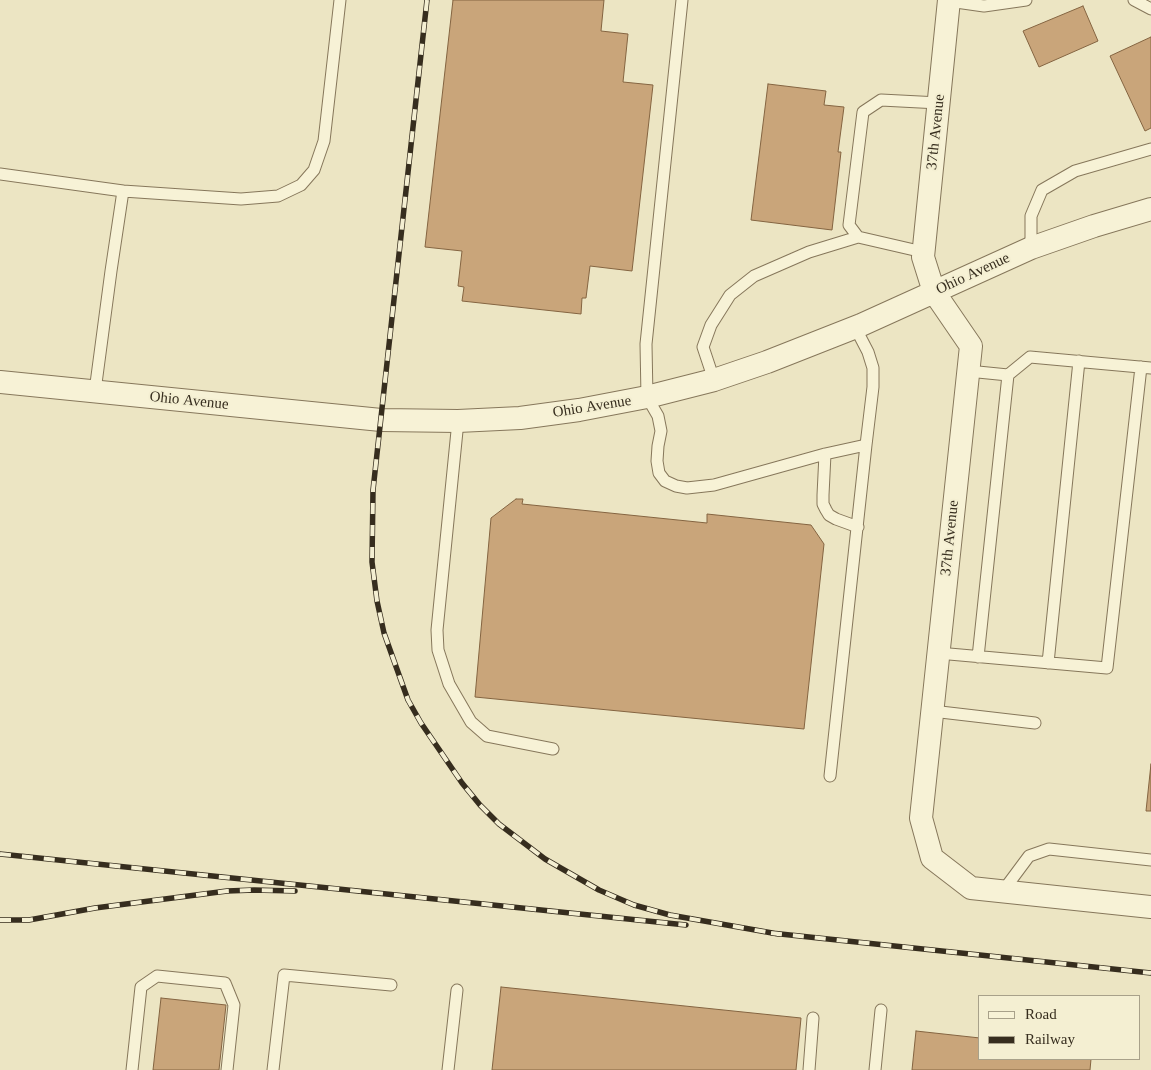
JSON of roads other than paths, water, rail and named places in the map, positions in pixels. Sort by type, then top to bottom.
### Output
[{"type":"street","name":"37th Avenue","points":[[949,1],[923,257],[934,292],[971,346],[921,818],[932,858],[971,888],[1151,907]]},
{"type":"street","name":"Ohio Avenue","points":[[0,382],[381,420],[520,418],[580,410],[647,397],[714,380],[766,362],[855,327],[1031,248],[1151,209]]},
{"type":"lane","points":[[0,174],[123,192],[241,199],[278,196],[301,185],[314,170],[324,141],[340,0]]},
{"type":"lane","points":[[682,0],[646,344],[647,397],[658,416],[661,431],[658,446],[659,473],[665,481],[676,486],[687,488],[714,485],[824,454],[866,445]]},
{"type":"lane","points":[[949,1],[984,6],[1026,0]]},
{"type":"lane","points":[[1134,0],[1151,9]]},
{"type":"lane","points":[[858,237],[849,225],[863,112],[881,100],[939,103]]},
{"type":"lane","points":[[1031,248],[1031,216],[1042,190],[1075,171],[1151,149]]},
{"type":"lane","points":[[96,391],[123,192]]},
{"type":"lane","points":[[714,380],[703,347],[711,325],[730,296],[754,276],[809,252],[858,237],[923,252]]},
{"type":"lane","points":[[830,776],[873,387],[873,368],[868,352],[855,327]]},
{"type":"lane","points":[[938,654],[1107,668],[1146,367],[1030,357],[1008,375],[978,657]]},
{"type":"lane","points":[[1048,663],[1079,361]]},
{"type":"lane","points":[[968,371],[1008,375]]},
{"type":"lane","points":[[458,420],[437,630],[438,650],[449,684],[471,722],[487,736],[553,749]]},
{"type":"lane","points":[[824,454],[823,495],[826,510],[829,515],[836,519],[858,527]]},
{"type":"lane","points":[[932,711],[1035,723]]},
{"type":"lane","points":[[1003,892],[1029,856],[1049,849],[1151,860]]},
{"type":"lane","points":[[273,1070],[284,975],[391,985]]},
{"type":"lane","points":[[132,1070],[141,987],[157,976],[225,983],[234,1006],[227,1070]]},
{"type":"lane","points":[[448,1070],[457,990]]},
{"type":"lane","points":[[874,1070],[881,1010]]},
{"type":"lane","points":[[809,1070],[813,1018]]},
{"type":"railway","points":[[427,0],[373,490],[372,562],[377,601],[384,633],[408,700],[421,723],[462,783],[480,805],[499,824],[545,859],[599,890],[634,905],[670,915],[778,934]]},
{"type":"railway","points":[[0,854],[686,925]]},
{"type":"railway","points":[[0,920],[29,920],[95,908],[227,891],[295,891]]},
{"type":"railway","points":[[771,933],[1151,973]]}]
